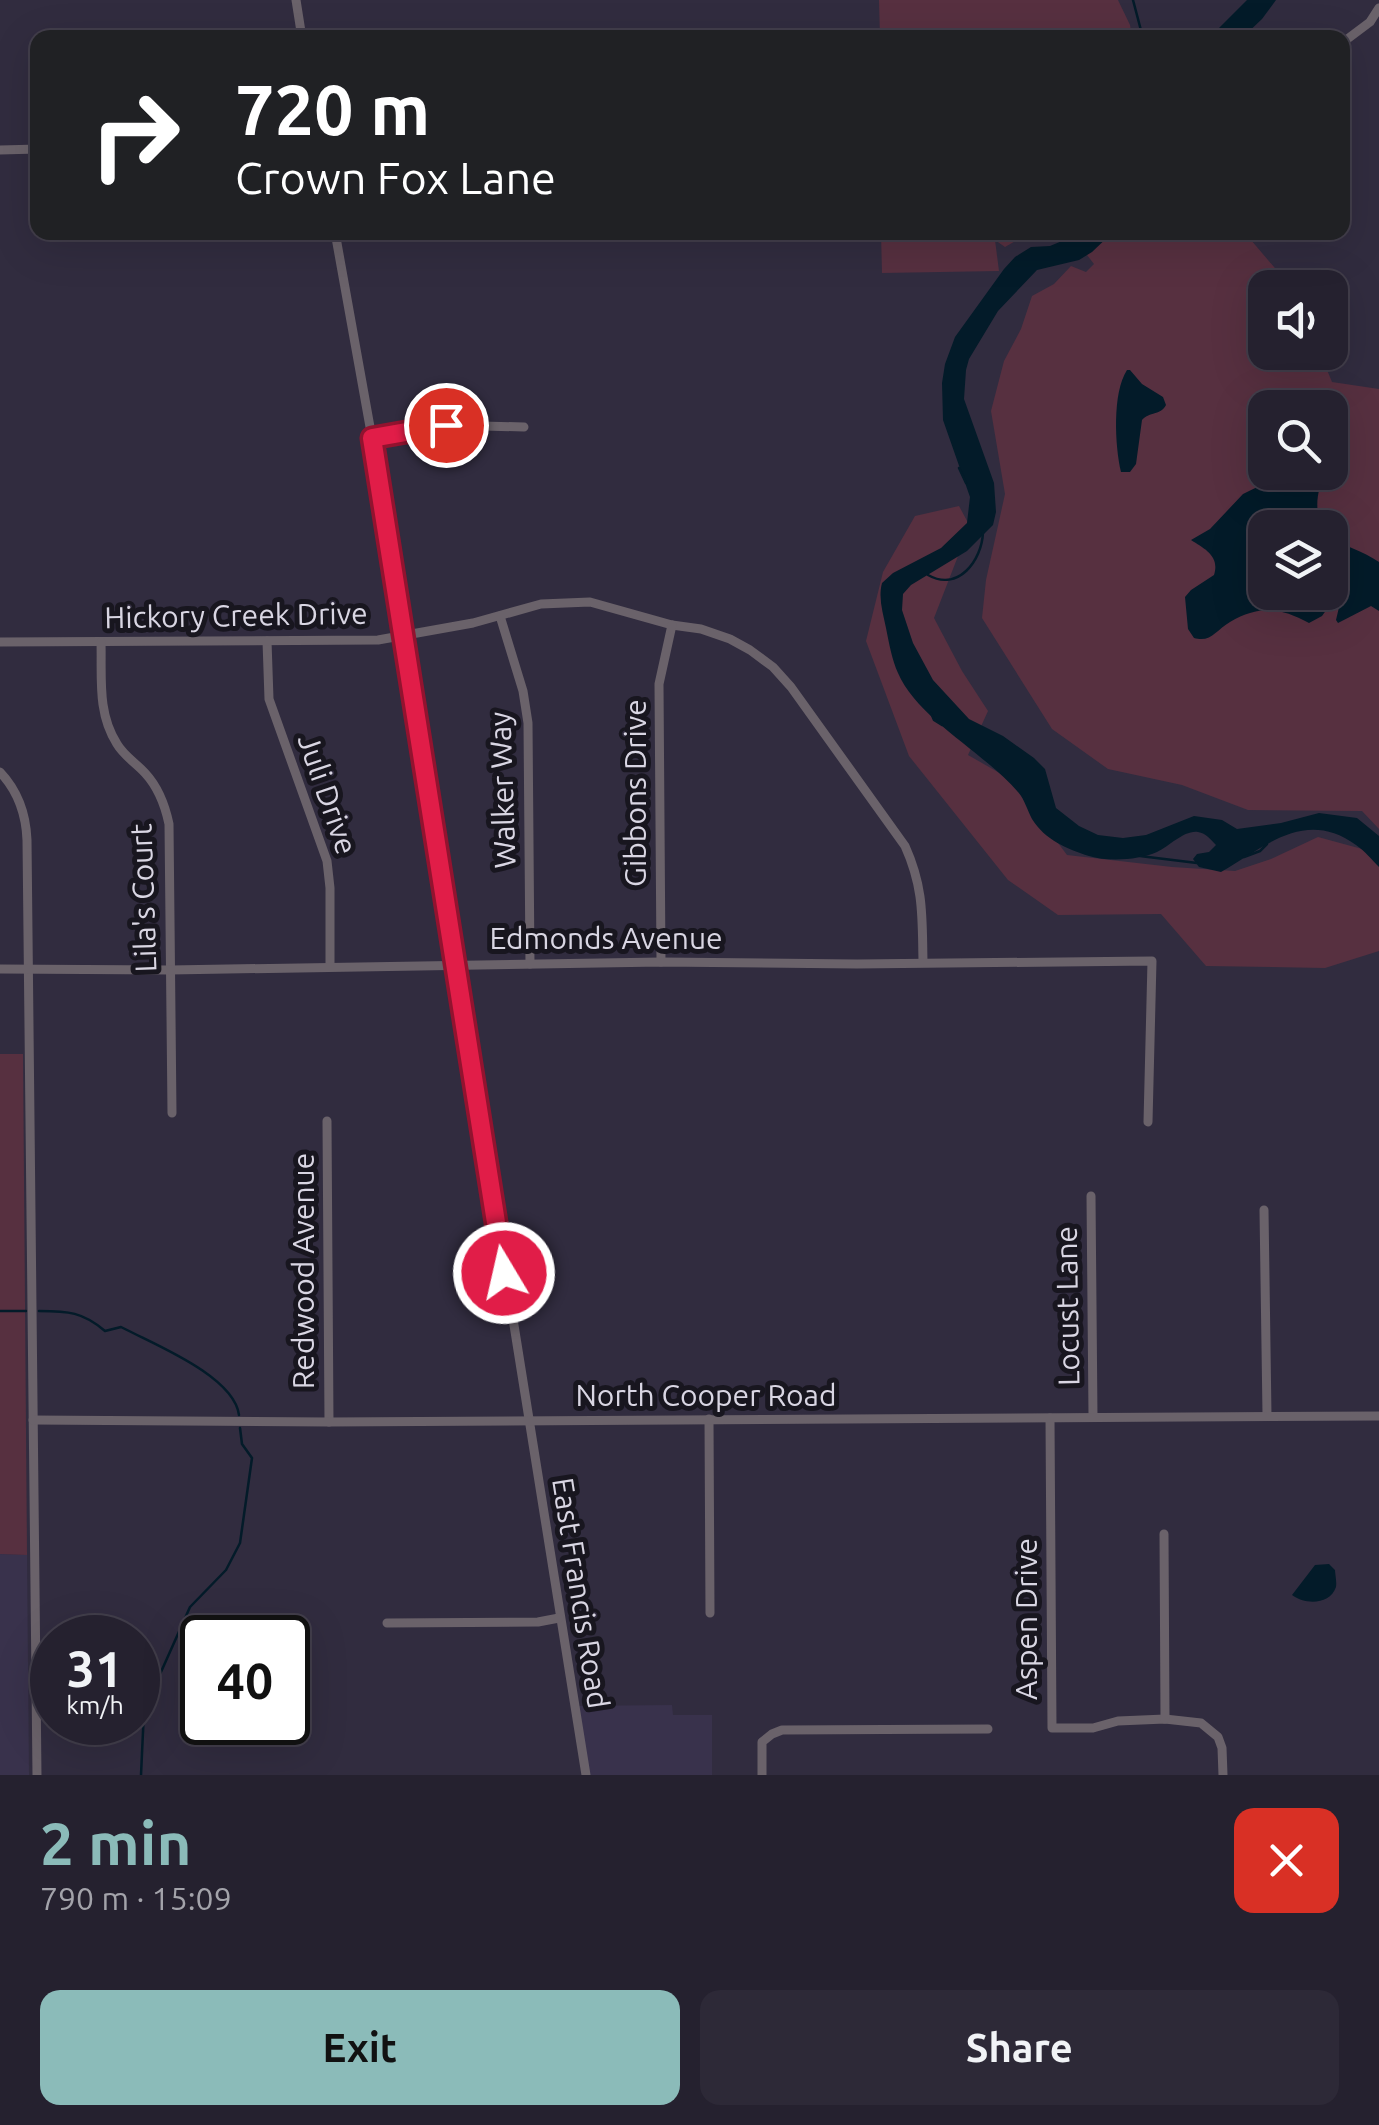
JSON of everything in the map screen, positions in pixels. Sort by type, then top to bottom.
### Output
[{"type":"street","points":[[296,0],[301,30]]},
{"type":"street","points":[[1350,37],[1370,22],[1379,8]]},
{"type":"street","points":[[0,150],[30,149]]},
{"type":"street","name":"East Francis Road","points":[[336,240],[372,438],[586,1775]]},
{"type":"street","points":[[372,438],[446,425],[524,427]]},
{"type":"street","name":"Hickory Creek Drive","points":[[0,642],[378,640],[541,604],[590,602],[730,639],[773,667],[791,687],[905,846],[922,897],[923,962]]},
{"type":"street","name":"Walker Way","points":[[500,616],[523,691],[528,723],[530,964]]},
{"type":"street","name":"Gibbons Drive","points":[[661,962],[660,684],[672,626]]},
{"type":"street","name":"Juli Drive","points":[[267,640],[269,699],[327,861],[330,966]]},
{"type":"street","name":"Lila's Court","points":[[101,642],[102,699],[107,725],[118,746],[154,786],[166,812],[170,835],[172,1112]]},
{"type":"street","points":[[0,772],[15,792],[26,821],[32,1075],[37,1775]]},
{"type":"street","name":"Edmonds Avenue","points":[[0,970],[1152,961],[1148,1122]]},
{"type":"street","name":"Redwood Avenue","points":[[327,1120],[329,1422]]},
{"type":"street","name":"Locust Lane","points":[[1091,1196],[1093,1416]]},
{"type":"street","points":[[1264,1210],[1267,1415]]},
{"type":"street","name":"North Cooper Road","points":[[32,1420],[1379,1416]]},
{"type":"street","name":"Aspen Drive","points":[[1050,1418],[1052,1728],[1092,1728],[1118,1721],[1201,1723],[1218,1737],[1223,1775]]},
{"type":"street","points":[[709,1419],[710,1613]]},
{"type":"street","points":[[1164,1534],[1165,1720]]},
{"type":"street","points":[[387,1623],[538,1622],[559,1618]]},
{"type":"street","points":[[762,1775],[762,1742],[782,1730],[988,1729]]},
{"type":"shaded area","points":[[879,0],[1118,0],[1131,30],[880,30]]},
{"type":"shaded area","points":[[881,240],[995,240],[999,271],[882,273]]},
{"type":"shaded area","points":[[995,240],[1017,240],[1005,247]]},
{"type":"shaded area","points":[[1075,240],[1251,240],[1277,270],[1248,270],[1248,370],[1327,370],[1332,382],[1379,389],[1379,829],[1362,811],[1248,810],[1182,785],[1108,769],[1052,729],[982,618],[1005,494],[991,411],[1004,361],[1032,296],[1054,284],[1071,266],[1086,272],[1094,264]]},
{"type":"shaded area","points":[[959,506],[973,532],[960,551],[934,618],[988,711],[968,755],[1010,779],[1067,855],[1235,871],[1318,837],[1373,852],[1379,855],[1379,951],[1325,968],[1206,966],[1161,914],[1058,915],[1008,880],[909,756],[866,641],[883,572],[915,516]]},
{"type":"shaded area","points":[[0,1054],[23,1054],[27,1555],[0,1554]]},
{"type":"shaded area","points":[[0,1554],[27,1555],[29,1775],[0,1775]]},
{"type":"shaded area","points":[[672,1705],[673,1715],[712,1715],[712,1775],[588,1775],[575,1706]]},
{"type":"water","points":[[1247,0],[1276,0],[1250,30],[1217,30]]},
{"type":"water","points":[[1064,240],[1105,240],[1079,260],[1037,270],[998,311],[969,359],[964,399],[994,483],[996,512],[993,525],[967,551],[911,585],[903,594],[902,610],[913,643],[933,680],[969,719],[1003,736],[1045,769],[1056,808],[1079,826],[1098,835],[1123,838],[1146,835],[1194,816],[1222,820],[1237,829],[1319,813],[1357,818],[1379,836],[1379,867],[1356,845],[1320,830],[1286,835],[1221,872],[1199,867],[1193,859],[1216,845],[1198,832],[1182,836],[1150,855],[1133,858],[1105,859],[1073,850],[1043,833],[1018,792],[920,705],[898,673],[882,611],[882,583],[941,548],[967,523],[970,497],[943,420],[945,364],[955,337],[1004,269],[1031,247]]},
{"type":"water","points":[[1127,370],[1163,397],[1166,405],[1142,420],[1136,464],[1130,472],[1121,472],[1117,406]]},
{"type":"water","points":[[1251,490],[1319,490],[1318,510],[1248,510],[1248,610],[1270,610],[1230,622],[1209,637],[1194,638],[1188,629],[1185,597],[1214,575],[1215,563],[1210,554],[1191,540],[1210,529]]},
{"type":"water","points":[[1348,546],[1379,562],[1379,611],[1371,606],[1338,623],[1338,610],[1348,610]]},
{"type":"water","points":[[1270,610],[1326,610],[1309,623]]},
{"type":"water","points":[[1329,1564],[1335,1570],[1333,1593],[1310,1602],[1292,1595],[1315,1565]]},
{"type":"waterway","points":[[1133,0],[1141,30]]},
{"type":"waterway","points":[[959,468],[966,483]]},
{"type":"waterway","points":[[928,575],[949,580],[966,571],[978,553],[983,532]]},
{"type":"waterway","points":[[931,713],[942,725]]},
{"type":"waterway","points":[[1244,857],[1267,844]]},
{"type":"waterway","points":[[1140,856],[1197,863]]},
{"type":"waterway","points":[[0,1311],[26,1311]]},
{"type":"waterway","points":[[39,1311],[75,1314],[105,1331],[121,1327],[175,1354],[224,1388],[239,1415]]},
{"type":"waterway","points":[[141,1775],[144,1710],[190,1607],[226,1570],[240,1543],[252,1458],[242,1444],[240,1428]]},
{"type":"route","points":[[446,425],[372,438],[504,1273]]}]
